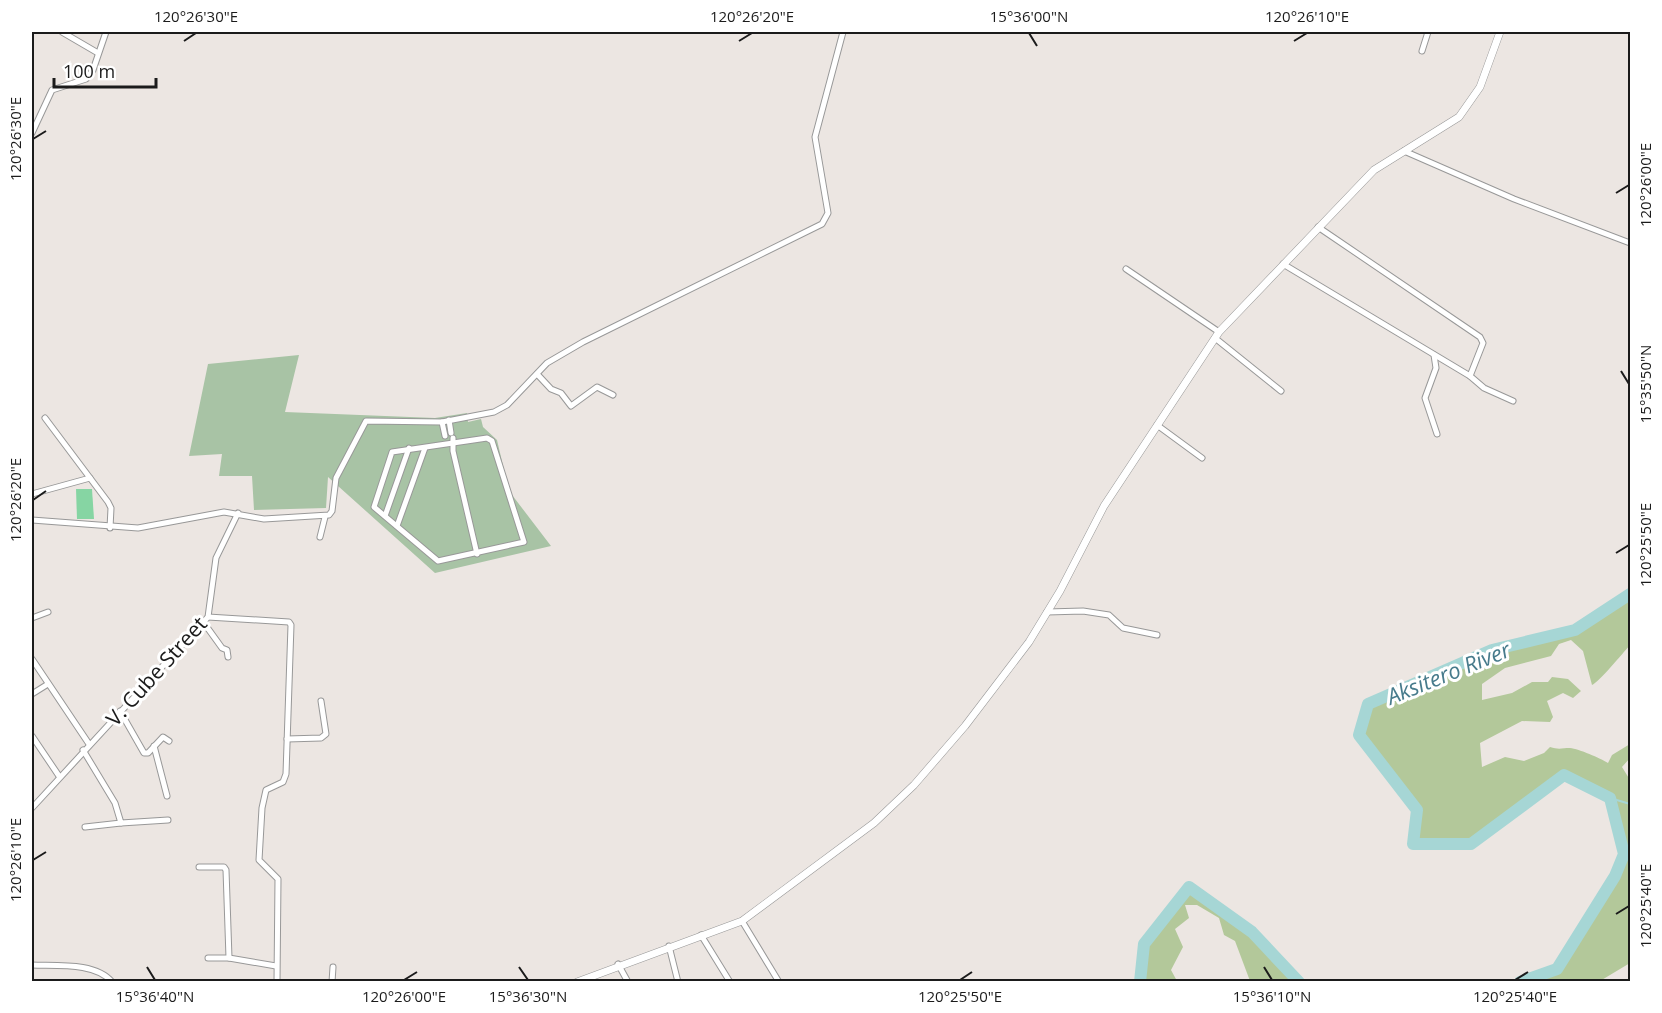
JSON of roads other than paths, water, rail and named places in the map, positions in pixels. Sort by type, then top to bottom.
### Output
[{"type":"street","points":[[62,32],[98,53]]},
{"type":"street","points":[[32,133],[52,90],[86,79],[106,32]]},
{"type":"street","points":[[320,537],[325,517],[332,511],[336,478],[366,421],[442,422],[494,412],[507,405],[547,363],[582,342],[826,221],[828,213],[815,137],[843,32]]},
{"type":"street","points":[[1422,51],[1428,32]]},
{"type":"street","points":[[576,981],[742,921],[865,830],[901,799],[970,720],[1022,651],[1047,612],[1104,506],[1217,335],[1374,170],[1449,124],[1467,107],[1480,87],[1500,32]]},
{"type":"street","points":[[1404,150],[1514,199],[1630,243]]},
{"type":"street","points":[[1318,227],[1480,337],[1483,343],[1470,376]]},
{"type":"street","points":[[1283,264],[1470,376],[1484,388],[1513,400]]},
{"type":"street","points":[[1126,268],[1217,335],[1281,391]]},
{"type":"street","points":[[1434,356],[1436,368],[1425,398],[1437,434]]},
{"type":"street","points":[[537,374],[551,389],[561,393],[571,406],[597,387],[613,394]]},
{"type":"street","points":[[45,418],[111,508],[110,528]]},
{"type":"street","points":[[449,420],[450,441]]},
{"type":"street","points":[[442,422],[450,441],[477,554]]},
{"type":"street","points":[[1157,425],[1202,458]]},
{"type":"street","points":[[487,438],[492,441],[507,494],[514,507],[524,541],[477,554],[438,561],[374,505],[392,452],[409,448],[425,448],[450,441],[487,438]]},
{"type":"street","points":[[385,516],[409,448]]},
{"type":"street","points":[[397,526],[425,448]]},
{"type":"street","points":[[32,494],[90,478]]},
{"type":"street","points":[[32,520],[110,528],[138,528],[211,514],[238,513],[264,519],[325,517]]},
{"type":"street","name":"V. Cube Street","points":[[32,808],[83,750],[206,620],[216,558],[238,513]]},
{"type":"street","points":[[1047,612],[1083,611],[1109,615],[1123,628],[1157,635]]},
{"type":"street","points":[[32,618],[48,612]]},
{"type":"street","points":[[206,620],[222,648],[226,650],[228,657]]},
{"type":"street","points":[[206,620],[291,623],[292,650],[288,692],[286,774],[283,782],[266,790],[260,827],[259,860],[278,879],[277,981]]},
{"type":"street","points":[[32,660],[89,744]]},
{"type":"street","points":[[32,694],[48,684]]},
{"type":"street","points":[[287,739],[321,738],[326,734],[321,701]]},
{"type":"street","points":[[120,711],[144,753],[148,753],[163,737],[169,741]]},
{"type":"street","points":[[32,736],[59,776]]},
{"type":"street","points":[[154,746],[167,796]]},
{"type":"street","points":[[83,750],[115,803],[121,823]]},
{"type":"street","points":[[86,827],[168,820]]},
{"type":"street","points":[[199,867],[224,867],[226,870],[229,958]]},
{"type":"street","points":[[742,921],[779,981]]},
{"type":"street","points":[[701,935],[730,981]]},
{"type":"street","points":[[669,946],[678,981]]},
{"type":"street","points":[[208,958],[229,958],[276,966]]},
{"type":"street","points":[[618,964],[628,981]]},
{"type":"street","points":[[32,965],[103,972],[112,981]]},
{"type":"street","points":[[332,981],[333,968]]},
{"type":"waterway","name":"Aksitero River","points":[[1520,982],[1557,969],[1615,876],[1624,854],[1610,798],[1564,775],[1471,844],[1413,844],[1417,810],[1359,735],[1368,704],[1492,650],[1575,630],[1630,594]]},
{"type":"waterway","points":[[1610,798],[1630,804]]},
{"type":"waterway","name":"Aksitero River","points":[[1140,982],[1144,944],[1189,887],[1252,932],[1299,982]]}]
